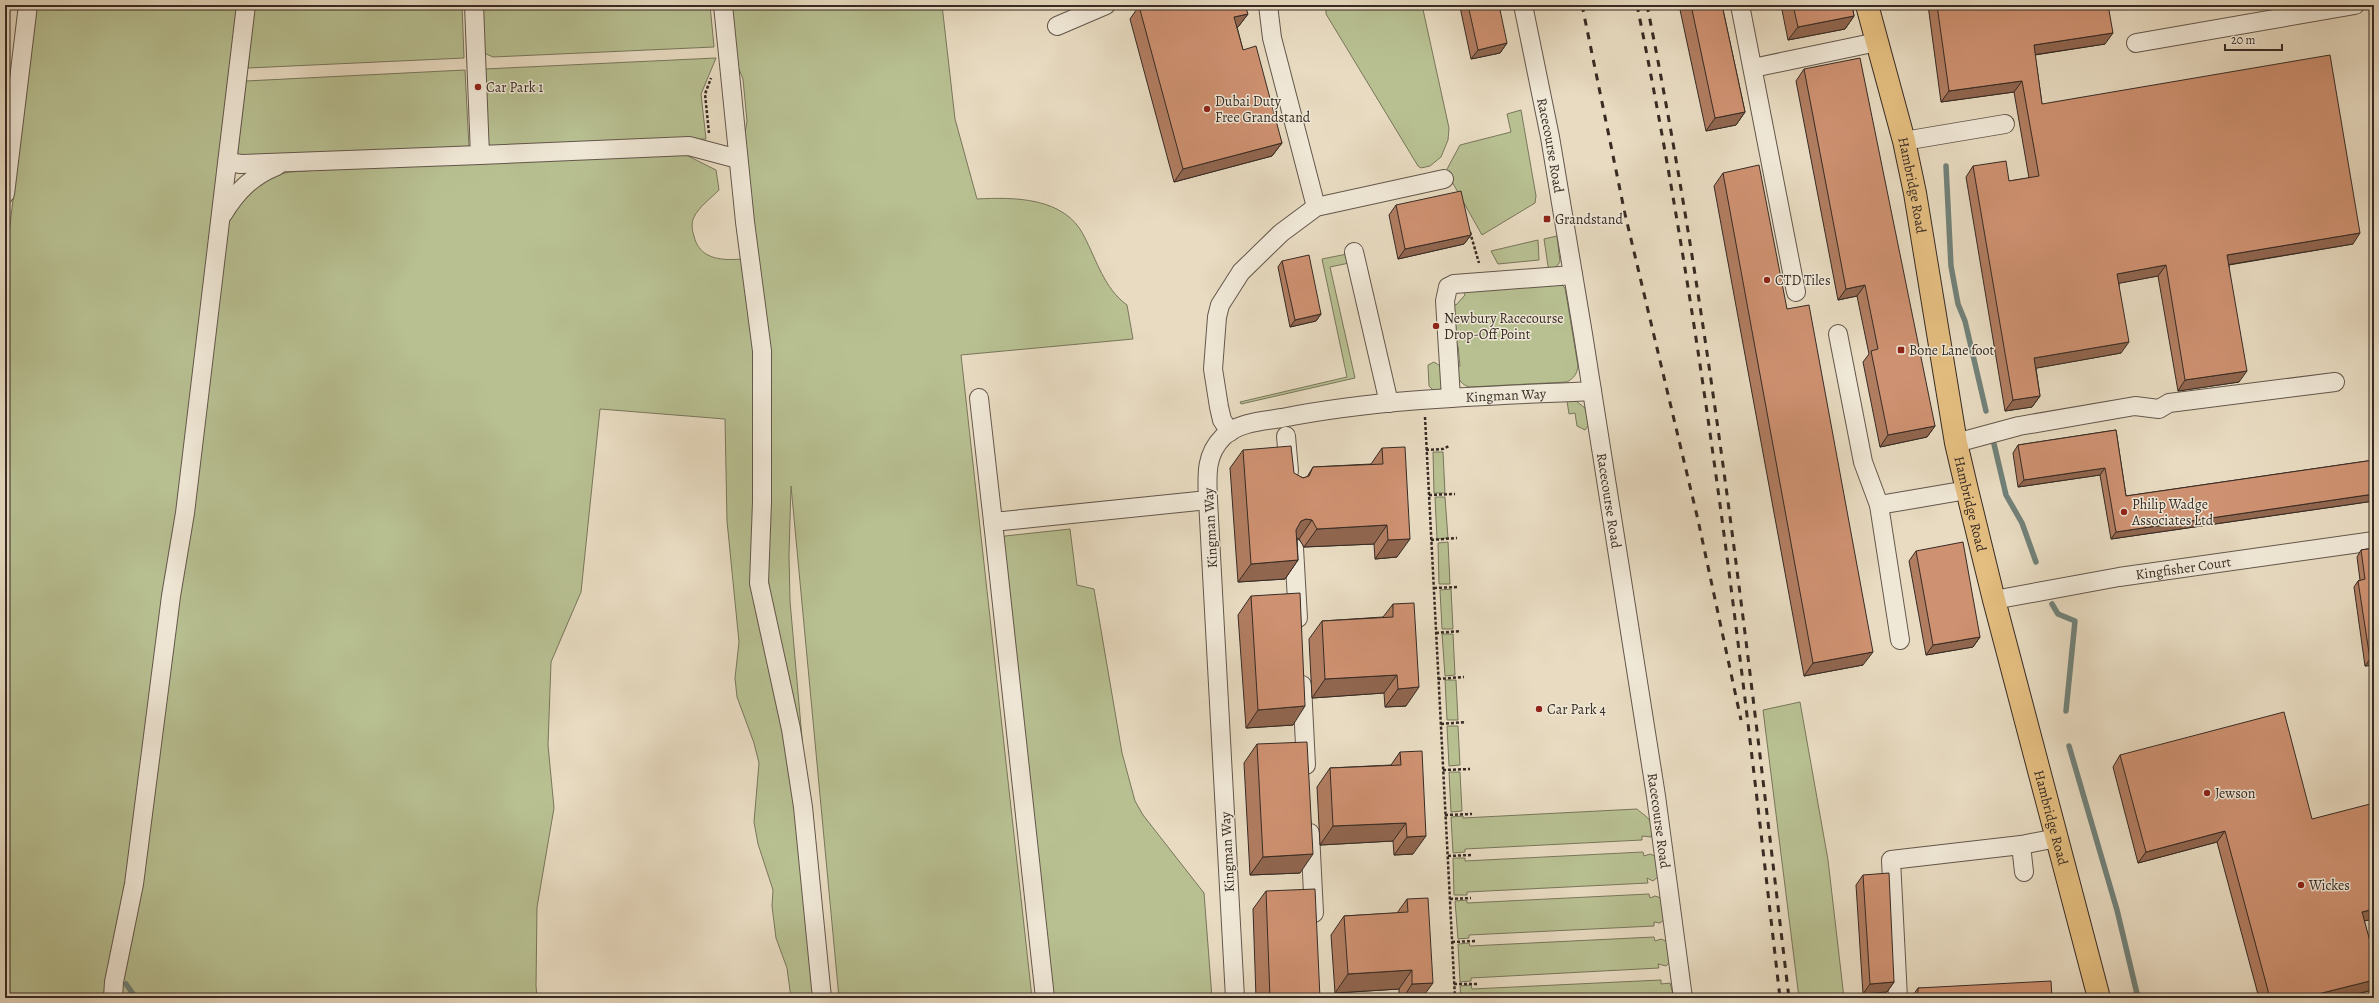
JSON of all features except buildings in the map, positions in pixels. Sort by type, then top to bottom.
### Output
[{"type":"main road","name":"Hambridge Road","points":[[1867,5],[1904,141],[1915,193],[1956,443],[1994,600],[2099,998]]},
{"type":"street","points":[[5,194],[28,5]]},
{"type":"street","points":[[113,998],[114,982],[134,884],[146,802],[171,596],[186,513],[246,5]]},
{"type":"street","points":[[474,5],[480,155]]},
{"type":"street","points":[[723,5],[738,159],[762,351],[762,502],[759,583],[793,736],[803,807],[822,998]]},
{"type":"street","points":[[1057,26],[1106,5]]},
{"type":"street","points":[[1268,5],[1272,38],[1316,208]]},
{"type":"street","name":"Racecourse Road","points":[[1523,5],[1550,137],[1592,391],[1656,796],[1683,998]]},
{"type":"street","points":[[1740,5],[1796,292]]},
{"type":"street","points":[[2136,42],[2355,5]]},
{"type":"street","points":[[1753,68],[1877,42]]},
{"type":"street","points":[[1904,141],[2004,124]]},
{"type":"street","points":[[228,162],[241,164],[282,163],[689,146],[738,159]]},
{"type":"street","points":[[221,216],[251,179],[282,163]]},
{"type":"street","points":[[1230,432],[1222,420],[1213,369],[1217,317],[1220,305],[1241,272],[1281,233],[1316,208],[1444,179]]},
{"type":"street","points":[[1354,252],[1389,403]]},
{"type":"street","points":[[1451,398],[1446,291],[1454,284],[1573,275]]},
{"type":"street","points":[[1838,334],[1863,462],[1879,505],[1900,640]]},
{"type":"street","points":[[1956,443],[2019,426],[2135,406],[2159,409],[2169,403],[2335,382]]},
{"type":"street","name":"Kingman Way","points":[[1235,998],[1208,500],[1207,467],[1216,445],[1230,432],[1247,424],[1282,426],[1356,405],[1451,398],[1592,391]]},
{"type":"street","points":[[979,398],[1045,998]]},
{"type":"street","points":[[1282,426],[1290,486]]},
{"type":"street","points":[[1879,505],[1967,490]]},
{"type":"street","points":[[993,522],[1208,500]]},
{"type":"street","name":"Kingfisher Court","points":[[1994,600],[2119,577],[2374,541]]},
{"type":"street","points":[[1294,548],[1299,634]]},
{"type":"street","points":[[1301,666],[1307,782]]},
{"type":"street","points":[[1309,813],[1314,929]]},
{"type":"street","points":[[1898,998],[1891,860],[2021,845],[2057,838]]},
{"type":"street","points":[[2021,845],[2024,872]]},
{"type":"path","points":[[1469,229],[1479,258],[1482,281]]},
{"type":"path","points":[[1424,400],[1455,998]]},
{"type":"path","points":[[1426,450],[1443,449],[1449,446]]},
{"type":"path","points":[[1429,495],[1454,494]]},
{"type":"path","points":[[1431,540],[1456,538]]},
{"type":"path","points":[[1434,588],[1458,586]]},
{"type":"path","points":[[1436,633],[1461,631]]},
{"type":"path","points":[[1438,679],[1464,677]]},
{"type":"path","points":[[1441,724],[1466,722]]},
{"type":"path","points":[[1443,770],[1470,769]]},
{"type":"path","points":[[1445,815],[1472,814]]},
{"type":"path","points":[[1448,856],[1471,855]]},
{"type":"path","points":[[1450,899],[1471,898]]},
{"type":"path","points":[[1452,942],[1475,941]]},
{"type":"path","points":[[1454,984],[1478,984]]},
{"type":"green space","points":[[37,5],[240,5],[196,388],[109,998],[5,998],[5,265]]},
{"type":"green space","points":[[462,5],[464,58],[248,68],[254,6]]},
{"type":"green space","points":[[483,5],[710,5],[714,47],[493,57],[484,53]]},
{"type":"green space","points":[[727,5],[942,5],[955,119],[977,199],[1007,198],[1037,202],[1064,213],[1075,223],[1084,236],[1112,291],[1127,305],[1133,339],[961,355],[1032,998],[839,998],[791,486],[789,555],[790,601],[804,761],[769,588],[742,152],[747,121],[743,79],[732,52]]},
{"type":"green space","points":[[1329,5],[1422,5],[1449,128],[1448,140],[1441,157],[1430,166],[1421,168],[1418,166],[1326,14],[1326,10]]},
{"type":"green space","points":[[716,58],[701,94],[706,139],[488,148],[485,69]]},
{"type":"green space","points":[[465,70],[469,148],[237,157],[246,81]]},
{"type":"green space","points":[[1521,110],[1536,196],[1535,203],[1482,235],[1446,171],[1460,145],[1511,132],[1507,114]]},
{"type":"green space","points":[[686,155],[716,170],[719,190],[696,213],[692,222],[693,234],[700,249],[711,256],[718,258],[741,259],[754,350],[754,535],[787,733],[816,998],[791,998],[787,968],[776,938],[772,906],[773,890],[758,844],[754,822],[759,763],[754,743],[737,697],[735,678],[739,642],[727,521],[725,419],[600,409],[581,592],[551,662],[548,745],[554,808],[537,907],[537,998],[118,998],[228,221],[243,194],[274,175],[290,172],[392,165]]},
{"type":"green space","points":[[1557,236],[1560,262],[1552,272],[1548,266],[1544,239]]},
{"type":"green space","points":[[1538,240],[1539,260],[1498,264],[1491,251]]},
{"type":"green space","points":[[1347,254],[1349,263],[1330,267],[1355,378],[1241,404],[1240,402],[1347,377],[1322,259]]},
{"type":"green space","points":[[1562,285],[1565,288],[1578,366],[1576,374],[1573,377],[1567,382],[1469,387],[1461,382],[1458,377],[1457,367],[1460,366],[1458,346],[1456,345],[1453,303],[1456,305],[1465,295],[1463,291]]},
{"type":"green space","points":[[1434,362],[1442,367],[1443,387],[1440,391],[1434,391],[1429,386],[1428,365]]},
{"type":"green space","points":[[1567,401],[1576,401],[1585,408],[1589,425],[1585,430],[1577,426],[1575,413],[1569,414]]},
{"type":"green space","points":[[1433,452],[1443,452],[1445,493],[1434,493]]},
{"type":"green space","points":[[1435,497],[1445,497],[1448,538],[1437,539]]},
{"type":"green space","points":[[1070,529],[1077,585],[1094,589],[1122,753],[1135,801],[1143,815],[1204,893],[1212,998],[1051,998],[1002,539],[1005,536]]},
{"type":"green space","points":[[1448,542],[1450,584],[1439,584],[1438,543]]},
{"type":"green space","points":[[1451,589],[1453,629],[1442,629],[1440,590]]},
{"type":"green space","points":[[1442,634],[1453,634],[1455,675],[1445,676]]},
{"type":"green space","points":[[1445,680],[1456,680],[1458,720],[1447,720]]},
{"type":"green space","points":[[1800,702],[1828,860],[1844,998],[1799,998],[1763,710]]},
{"type":"green space","points":[[1447,726],[1458,726],[1460,765],[1449,766]]},
{"type":"green space","points":[[1449,772],[1460,772],[1462,811],[1451,812]]},
{"type":"green space","points":[[1637,809],[1651,822],[1652,826],[1651,837],[1642,836],[1642,840],[1465,849],[1465,852],[1453,853],[1451,817],[1463,816],[1463,818]]},
{"type":"green space","points":[[1643,852],[1644,856],[1650,854],[1655,856],[1659,876],[1653,881],[1647,878],[1648,883],[1467,892],[1467,895],[1454,895],[1453,858],[1465,858],[1465,861]]},
{"type":"green space","points":[[1649,894],[1650,898],[1655,896],[1661,898],[1664,920],[1660,923],[1654,922],[1654,926],[1469,935],[1469,938],[1458,939],[1455,901],[1467,900],[1467,903]]},
{"type":"green space","points":[[1654,937],[1655,941],[1661,939],[1666,941],[1670,962],[1666,966],[1658,964],[1659,968],[1471,978],[1471,981],[1460,982],[1458,944],[1469,943],[1470,946]]},
{"type":"green space","points":[[1661,980],[1661,984],[1670,983],[1674,998],[1461,998],[1460,986],[1471,985],[1472,989]]},
{"type":"waterway","points":[[1946,166],[1951,266],[1958,304],[1965,321],[1986,411]]},
{"type":"waterway","points":[[1994,444],[2006,495],[2022,523],[2036,562]]},
{"type":"waterway","points":[[2052,604],[2058,614],[2075,621],[2066,711]]},
{"type":"waterway","points":[[2069,746],[2117,910],[2138,998]]},
{"type":"waterway","points":[[126,984],[136,998]]},
{"type":"railway","points":[[1582,5],[1625,214],[1698,520],[1741,720]]},
{"type":"railway","points":[[1637,5],[1661,128],[1702,376],[1736,624],[1780,998]]},
{"type":"railway","points":[[1647,5],[1691,252],[1728,500],[1789,998]]},
{"type":"place","name":"Car Park 1","points":[[478,87]]},
{"type":"place","name":"Dubai Duty Free Grandstand","points":[[1207,109]]},
{"type":"place","name":"Grandstand","points":[[1547,219]]},
{"type":"place","name":"CTD Tiles","points":[[1767,280]]},
{"type":"place","name":"Newbury Racecourse Drop-Off Point","points":[[1436,326]]},
{"type":"place","name":"Bone Lane foot","points":[[1901,350]]},
{"type":"place","name":"Philip Wadge Associates Ltd","points":[[2124,512]]},
{"type":"place","name":"Car Park 4","points":[[1539,709]]},
{"type":"place","name":"Jewson","points":[[2207,793]]},
{"type":"place","name":"Wickes","points":[[2301,885]]}]
